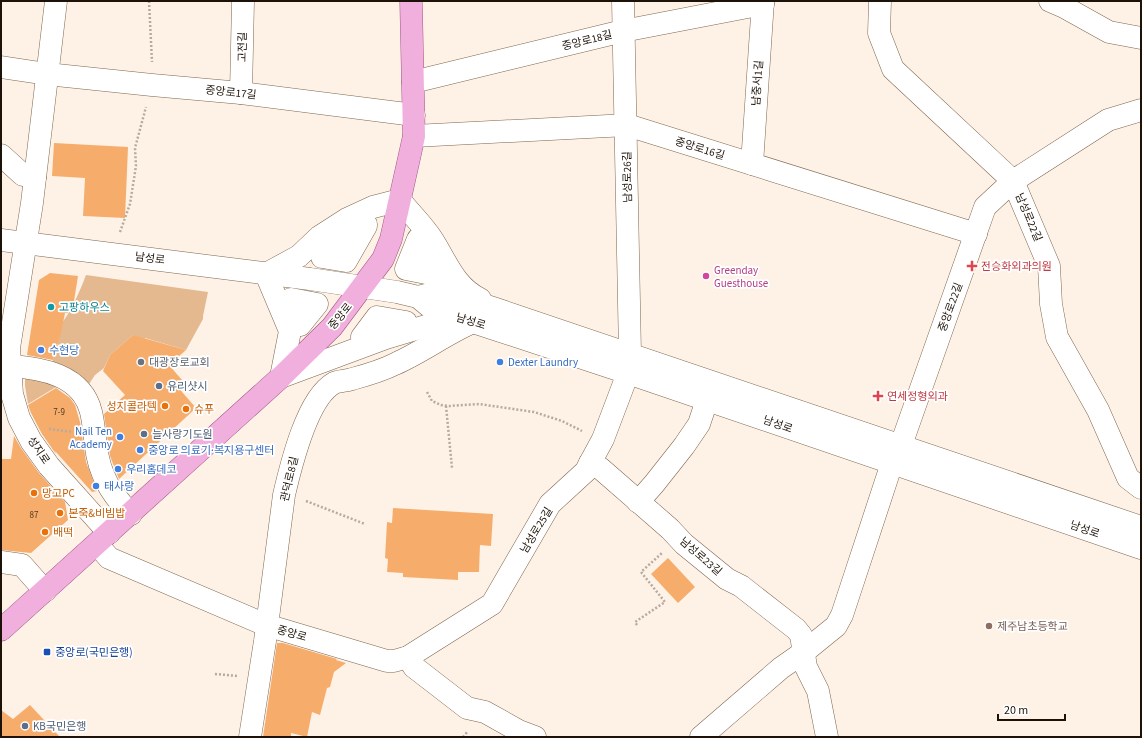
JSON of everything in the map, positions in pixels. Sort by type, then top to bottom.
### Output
[{"type":"main road","name":"중앙로","points":[[1,630],[281,378],[332,327],[383,259],[391,239],[414,125],[411,1]]},
{"type":"street","points":[[47,74],[56,1]]},
{"type":"street","name":"고전길","points":[[242,93],[243,1]]},
{"type":"street","name":"남성로26길","points":[[623,1],[629,363]]},
{"type":"street","name":"남성로22길","points":[[880,1],[879,33],[893,69],[1013,181],[1049,266],[1051,304],[1057,337],[1098,410],[1128,478],[1141,488]]},
{"type":"street","points":[[1050,1],[1064,7],[1108,32],[1141,38]]},
{"type":"street","name":"중앙로18길","points":[[413,82],[623,31],[763,2]]},
{"type":"street","name":"남중서1길","points":[[752,164],[763,2]]},
{"type":"street","name":"중앙로17길","points":[[1,67],[47,74],[242,93],[414,125]]},
{"type":"street","name":"성지로","points":[[47,74],[26,243],[7,354],[12,394],[19,418],[48,466],[103,538]]},
{"type":"street","name":"중앙로22길","points":[[896,454],[985,207],[1013,181],[1108,120],[1141,110]]},
{"type":"street","name":"중앙로16길","points":[[414,125],[626,125],[976,234]]},
{"type":"street","points":[[1,155],[23,175],[35,177]]},
{"type":"street","points":[[281,378],[290,331],[266,274],[299,256],[319,237],[347,219],[373,207],[400,200],[432,239],[461,286],[496,309]]},
{"type":"street","name":"남성로","points":[[1,240],[362,287],[397,292],[418,297],[435,311],[629,363],[707,400],[896,454],[1141,527]]},
{"type":"street","name":"남성로","points":[[418,297],[440,291],[496,309],[629,363],[896,454],[1141,548]]},
{"type":"street","points":[[281,378],[386,338],[464,319]]},
{"type":"street","name":"관덕로8길","points":[[250,737],[284,495],[289,472],[312,407],[324,391],[336,383],[370,374],[395,364],[454,331],[464,319]]},
{"type":"street","points":[[7,354],[25,367],[59,376],[82,391],[91,412],[102,474],[117,499],[131,514]]},
{"type":"street","name":"남성로25길","points":[[408,657],[492,604],[550,504],[586,470],[590,463],[603,439],[629,363]]},
{"type":"street","points":[[638,502],[680,451],[699,424],[707,400]]},
{"type":"street","points":[[700,737],[781,668],[804,652],[836,626],[842,615],[896,454]]},
{"type":"street","name":"남성로23길","points":[[590,463],[600,468],[679,537],[684,544],[727,579],[741,586],[796,629],[801,636],[806,667],[818,690],[827,737]]},
{"type":"street","name":"중앙로","points":[[103,538],[109,558],[266,625],[387,661],[394,661],[408,657]]},
{"type":"street","points":[[1,562],[22,565],[45,591]]},
{"type":"street","points":[[408,657],[414,667],[468,708],[485,712],[519,731],[535,737]]},
{"type":"path","points":[[120,232],[130,204],[136,166],[135,148],[152,85],[149,1]]},
{"type":"path","points":[[427,392],[432,401],[440,405],[479,404],[534,412],[562,421],[603,439]]},
{"type":"path","points":[[446,406],[452,468]]},
{"type":"path","points":[[27,433],[54,429],[76,433],[95,441]]},
{"type":"path","points":[[284,495],[295,496],[365,524]]},
{"type":"path","points":[[637,625],[635,622],[665,602],[641,572],[679,537]]},
{"type":"shaded area","points":[[86,275],[208,292],[203,319],[186,350],[145,338],[140,343],[133,335],[110,355],[104,368],[95,375],[89,384],[51,366],[58,344],[43,340],[51,335],[64,321],[79,293]]},
{"type":"shaded area","points":[[25,377],[61,384],[28,404]]},
{"type":"building","points":[[54,143],[128,147],[125,218],[83,216],[85,178],[52,176]]},
{"type":"building","name":"고팡하우스","points":[[50,273],[78,276],[74,301],[69,301],[68,313],[65,313],[53,360],[27,355],[39,280]]},
{"type":"building","points":[[133,335],[186,350],[169,365],[182,380],[176,385],[196,408],[119,479],[110,456],[104,414],[125,395],[103,371],[110,355]]},
{"type":"building","points":[[56,388],[70,398],[75,405],[80,422],[86,462],[97,491],[92,492],[55,451],[56,454],[42,434],[31,413],[28,405]]},
{"type":"building","points":[[14,436],[39,473],[65,502],[68,520],[31,553],[1,550],[1,459],[11,459]]},
{"type":"building","points":[[393,508],[493,514],[491,546],[480,545],[479,572],[458,572],[458,580],[403,577],[403,573],[387,572],[388,559],[385,558],[387,522],[392,523]]},
{"type":"building","points":[[668,558],[695,587],[678,603],[651,574]]},
{"type":"building","points":[[277,643],[283,643],[346,663],[334,672],[330,687],[327,688],[320,715],[312,712],[307,737],[291,733],[291,737],[263,737]]},
{"type":"building","name":"KB국민은행","points":[[30,705],[60,737],[1,737],[1,710],[13,719]]},
{"type":"place","name":"전승화외과의원","points":[[972,266]]},
{"type":"place","name":"Greenday Guesthouse","points":[[706,276]]},
{"type":"place","name":"고팡하우스","points":[[51,307]]},
{"type":"place","name":"수현당","points":[[41,350]]},
{"type":"place","name":"대광장로교회","points":[[141,362]]},
{"type":"place","name":"Dexter Laundry","points":[[500,362]]},
{"type":"place","name":"유리샷시","points":[[159,386]]},
{"type":"place","name":"연세정형외과","points":[[878,396]]},
{"type":"place","name":"성지콜라텍","points":[[165,406]]},
{"type":"place","name":"슈푸","points":[[186,409]]},
{"type":"place","name":"늘사랑기도원","points":[[144,434]]},
{"type":"place","name":"Nail Ten Academy","points":[[120,437]]},
{"type":"place","name":"중앙로 의료기·복지용구센터","points":[[140,450]]},
{"type":"place","name":"우리홈데코","points":[[118,469]]},
{"type":"place","name":"태사랑","points":[[96,486]]},
{"type":"place","name":"망고PC","points":[[34,493]]},
{"type":"place","name":"본죽&비빔밥","points":[[60,513]]},
{"type":"place","name":"배떡","points":[[45,532]]},
{"type":"place","name":"제주남초등학교","points":[[989,626]]},
{"type":"place","name":"중앙로(국민은행)","points":[[47,652]]},
{"type":"place","name":"KB국민은행","points":[[25,726]]}]
